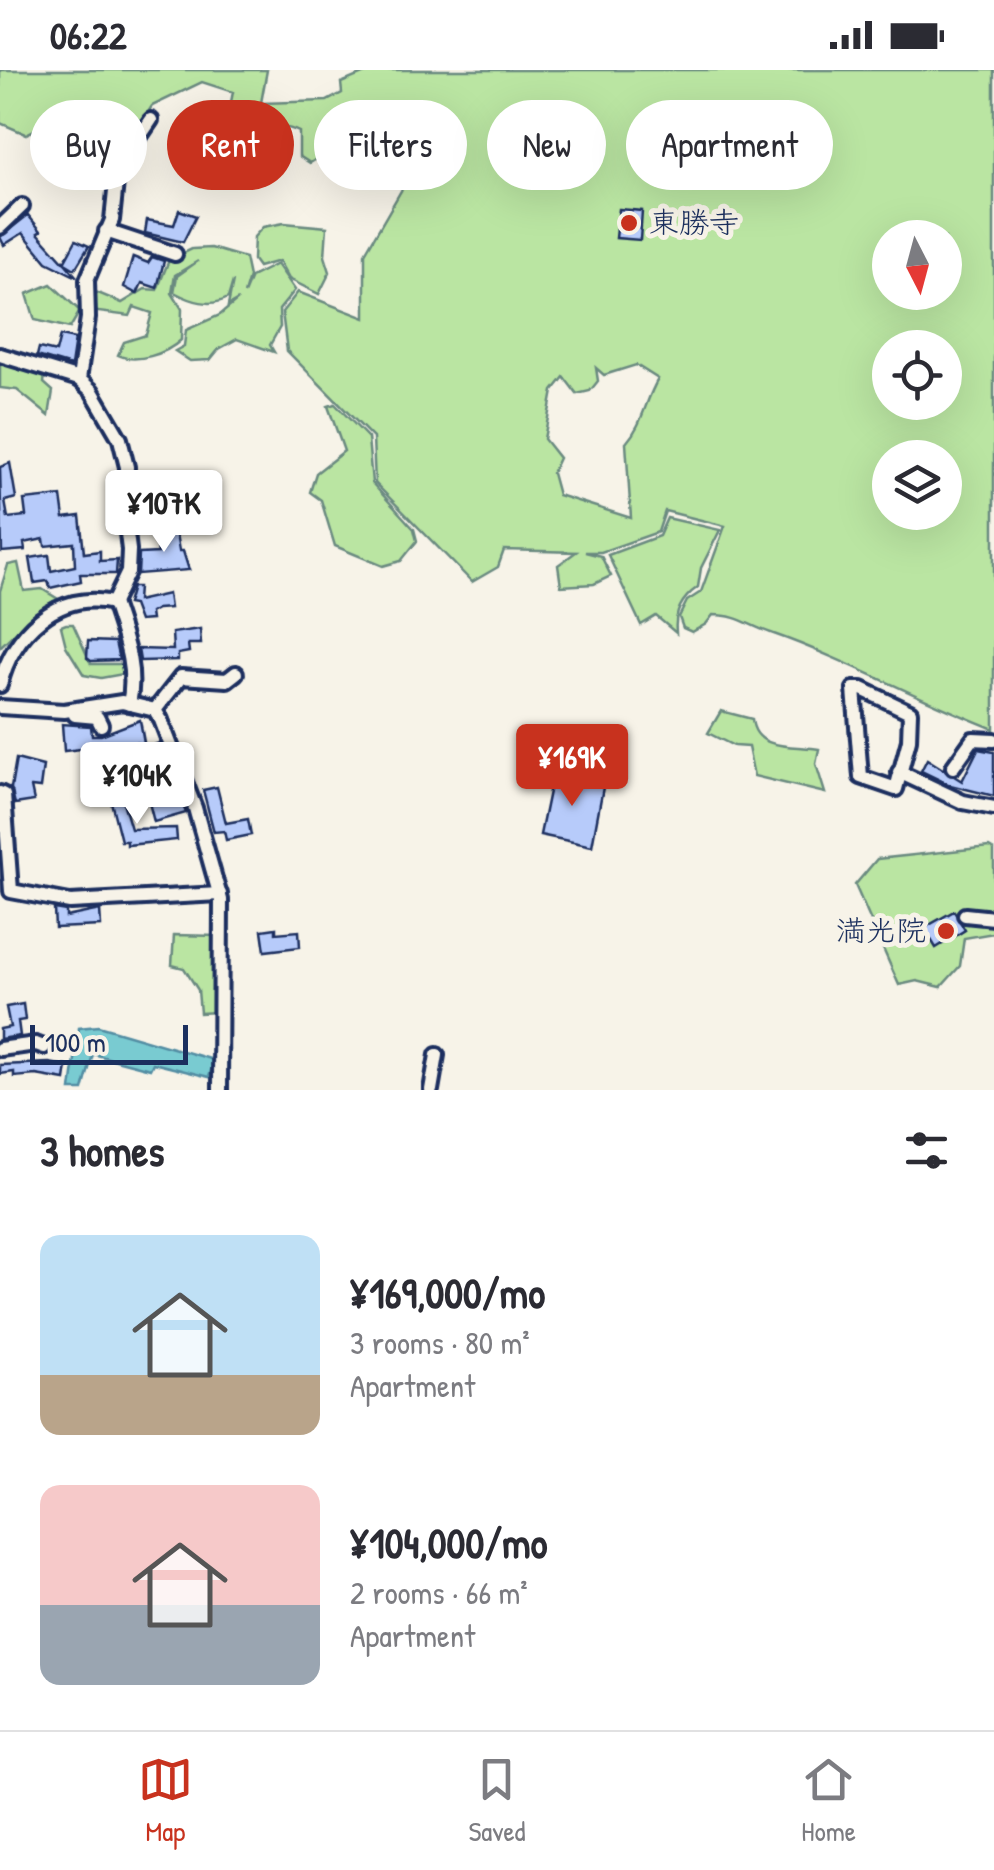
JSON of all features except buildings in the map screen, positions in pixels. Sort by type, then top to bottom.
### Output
[{"type":"street","points":[[79,379],[88,318],[86,280],[106,232],[124,160],[151,120]]},
{"type":"street","points":[[0,227],[22,206]]},
{"type":"street","points":[[106,232],[175,254]]},
{"type":"street","points":[[0,355],[79,379],[92,391],[120,440],[128,467],[124,517],[128,572],[113,603],[129,643],[129,704]]},
{"type":"street","points":[[0,684],[5,662],[44,616],[90,598],[113,603]]},
{"type":"street","points":[[154,710],[181,677],[227,680],[236,674]]},
{"type":"street","points":[[854,689],[862,689],[910,712],[908,740],[899,772],[896,789],[861,777],[854,689]]},
{"type":"street","points":[[0,707],[64,711],[94,704],[129,704],[154,710]]},
{"type":"street","points":[[154,710],[195,808],[220,894],[220,1090]]},
{"type":"street","points":[[64,711],[98,717],[101,725]]},
{"type":"street","points":[[952,767],[972,739],[994,740]]},
{"type":"street","points":[[899,772],[963,802],[994,808]]},
{"type":"street","points":[[0,793],[4,795],[11,891],[70,902],[220,894]]},
{"type":"street","points":[[965,915],[994,918]]},
{"type":"street","points":[[0,1049],[36,1044],[44,1047]]},
{"type":"street","points":[[430,1090],[438,1055]]},
{"type":"green space","points":[[0,70],[267,70],[262,100],[231,100],[233,92],[202,82],[152,106],[147,114],[147,100],[30,100],[30,132],[26,134],[0,123]]},
{"type":"green space","points":[[372,70],[994,70],[994,729],[736,619],[713,615],[692,632],[683,628],[679,617],[687,601],[701,592],[725,526],[665,511],[658,532],[601,552],[585,552],[601,556],[611,576],[594,584],[561,586],[558,565],[576,552],[504,550],[498,567],[472,582],[375,483],[373,438],[287,351],[282,312],[298,292],[365,318],[365,253],[401,190],[467,190],[467,100],[329,100],[342,93],[341,83]],"holes":[[[636,365],[658,379],[626,443],[631,518],[558,495],[552,473],[559,458],[544,439],[553,391],[564,377],[577,394],[590,391],[598,381],[596,368],[604,375]]]},
{"type":"green space","points":[[314,101],[314,161],[310,163],[299,156],[299,132],[294,130],[294,102]]},
{"type":"green space","points":[[284,223],[327,227],[325,256],[330,272],[319,294],[289,279],[279,261],[258,267],[253,260],[254,237],[263,227]]},
{"type":"green space","points":[[211,248],[245,258],[249,277],[244,294],[251,277],[277,264],[295,290],[279,310],[280,327],[270,345],[274,352],[237,339],[219,349],[210,360],[190,361],[175,351],[184,346],[186,330],[220,315],[238,300],[228,306],[233,281],[228,298],[214,303],[174,292],[177,276],[198,261],[175,275],[172,293],[182,309],[181,340],[151,356],[118,355],[124,342],[146,335],[152,313],[134,307],[130,316],[90,311],[91,290],[122,303],[145,289],[157,290],[169,260],[192,249]]},
{"type":"green space","points":[[51,284],[80,311],[70,328],[35,320],[27,294]]},
{"type":"green space","points":[[0,362],[45,375],[44,383],[53,391],[49,416],[17,390],[0,388]]},
{"type":"green space","points":[[335,404],[368,438],[372,483],[414,529],[417,541],[401,561],[383,566],[335,546],[321,500],[310,492],[316,473],[344,451],[328,406]]},
{"type":"green space","points":[[667,518],[720,530],[701,568],[698,587],[680,607],[676,633],[656,616],[641,625],[608,555],[659,536]]},
{"type":"green space","points":[[18,563],[24,591],[42,589],[63,602],[28,620],[0,647],[0,591],[8,565]]},
{"type":"green space","points":[[73,624],[91,664],[121,664],[123,674],[101,678],[84,675],[66,646],[61,626]]},
{"type":"green space","points":[[721,711],[752,719],[760,737],[767,742],[819,749],[816,764],[825,793],[754,776],[748,747],[734,746],[708,733]]},
{"type":"green space","points":[[989,847],[994,850],[994,933],[964,938],[960,966],[941,987],[917,981],[899,985],[855,885],[877,859]]},
{"type":"green space","points":[[174,935],[218,936],[218,1012],[200,1013],[198,990],[184,968],[172,965]]},
{"type":"water","points":[[98,1026],[214,1060],[209,1077],[153,1063],[150,1069],[93,1054],[83,1090],[71,1090],[79,1028]]},
{"type":"place","name":"東勝寺","points":[[629,223]]},
{"type":"place","name":"満光院","points":[[946,931]]}]
